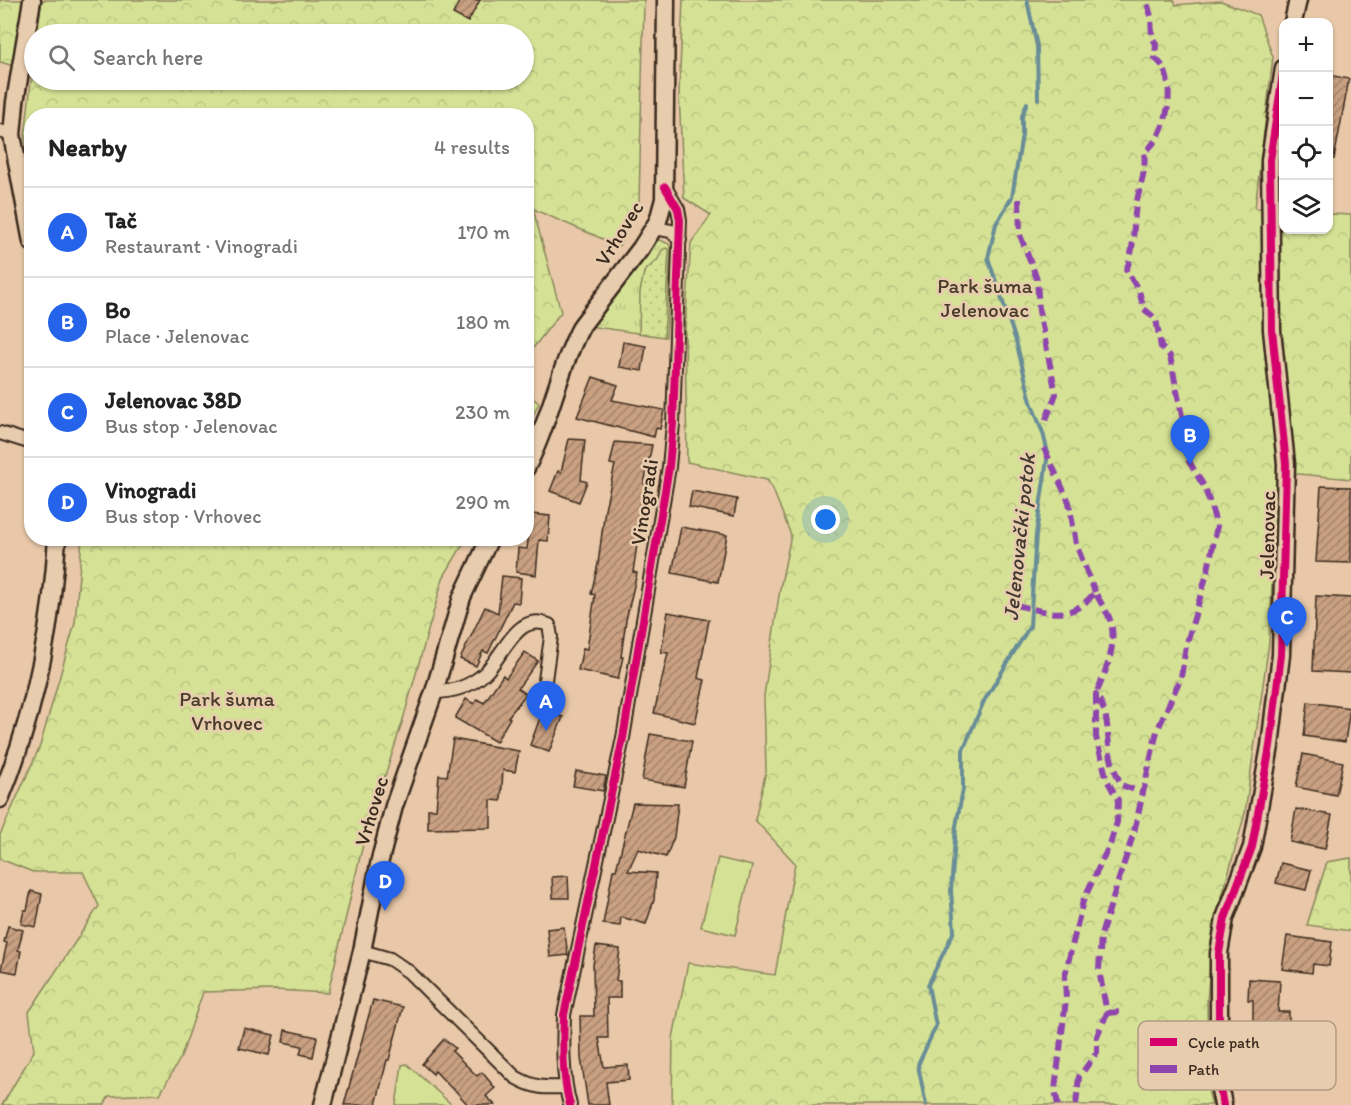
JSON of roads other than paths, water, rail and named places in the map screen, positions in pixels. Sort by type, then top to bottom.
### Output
[{"type":"street","points":[[28,24],[32,0]]},
{"type":"street","name":"Vrhovec","points":[[534,449],[575,338],[582,325],[654,228],[664,199],[666,0]]},
{"type":"street","points":[[1294,18],[1298,0]]},
{"type":"street","points":[[24,48],[15,102],[6,133],[24,208]]},
{"type":"street","name":"Jelenovac","points":[[1219,1021],[1219,953],[1226,918],[1252,847],[1270,747],[1281,655],[1286,464],[1272,330],[1270,160],[1283,72]]},
{"type":"street","name":"Vinogradi","points":[[570,1105],[565,1087],[564,1015],[623,738],[669,467],[673,424],[680,220],[678,209],[665,187]]},
{"type":"street","points":[[654,228],[671,231],[680,240]]},
{"type":"street","points":[[0,433],[24,440]]},
{"type":"street","points":[[0,799],[17,755],[37,685],[50,607],[56,546]]},
{"type":"street","name":"Vrhovec","points":[[324,1105],[362,951],[384,842],[394,806],[434,692],[462,597],[486,546]]},
{"type":"street","points":[[434,692],[450,692],[471,683],[484,674],[519,628],[529,622],[541,621],[549,625],[550,638],[545,680]]},
{"type":"street","points":[[362,951],[390,959],[409,972],[515,1077],[543,1088],[565,1087]]},
{"type":"street","name":"Jelenovac","points":[[1220,1090],[1223,1105]]},
{"type":"waterway","name":"Jelenovački potok","points":[[1027,0],[1037,46],[1038,99]]},
{"type":"waterway","name":"Jelenovački potok","points":[[926,1105],[918,1065],[936,1026],[928,985],[954,931],[951,890],[956,826],[963,789],[963,750],[984,701],[1030,626],[1036,534],[1048,453],[1031,402],[1016,341],[988,258],[996,224],[1012,197],[1022,135],[1022,116],[1027,103]]},
{"type":"place","name":"Bo","points":[[1190,465]]},
{"type":"place","name":"Jelenovac 38D","points":[[1287,647]]},
{"type":"place","name":"Tač","points":[[546,731]]},
{"type":"place","name":"Vinogradi","points":[[385,911]]},
{"type":"park label","name":"Park šuma Jelenovac","points":[[985,297]]},
{"type":"park label","name":"Park šuma Vrhovec","points":[[227,710]]}]
